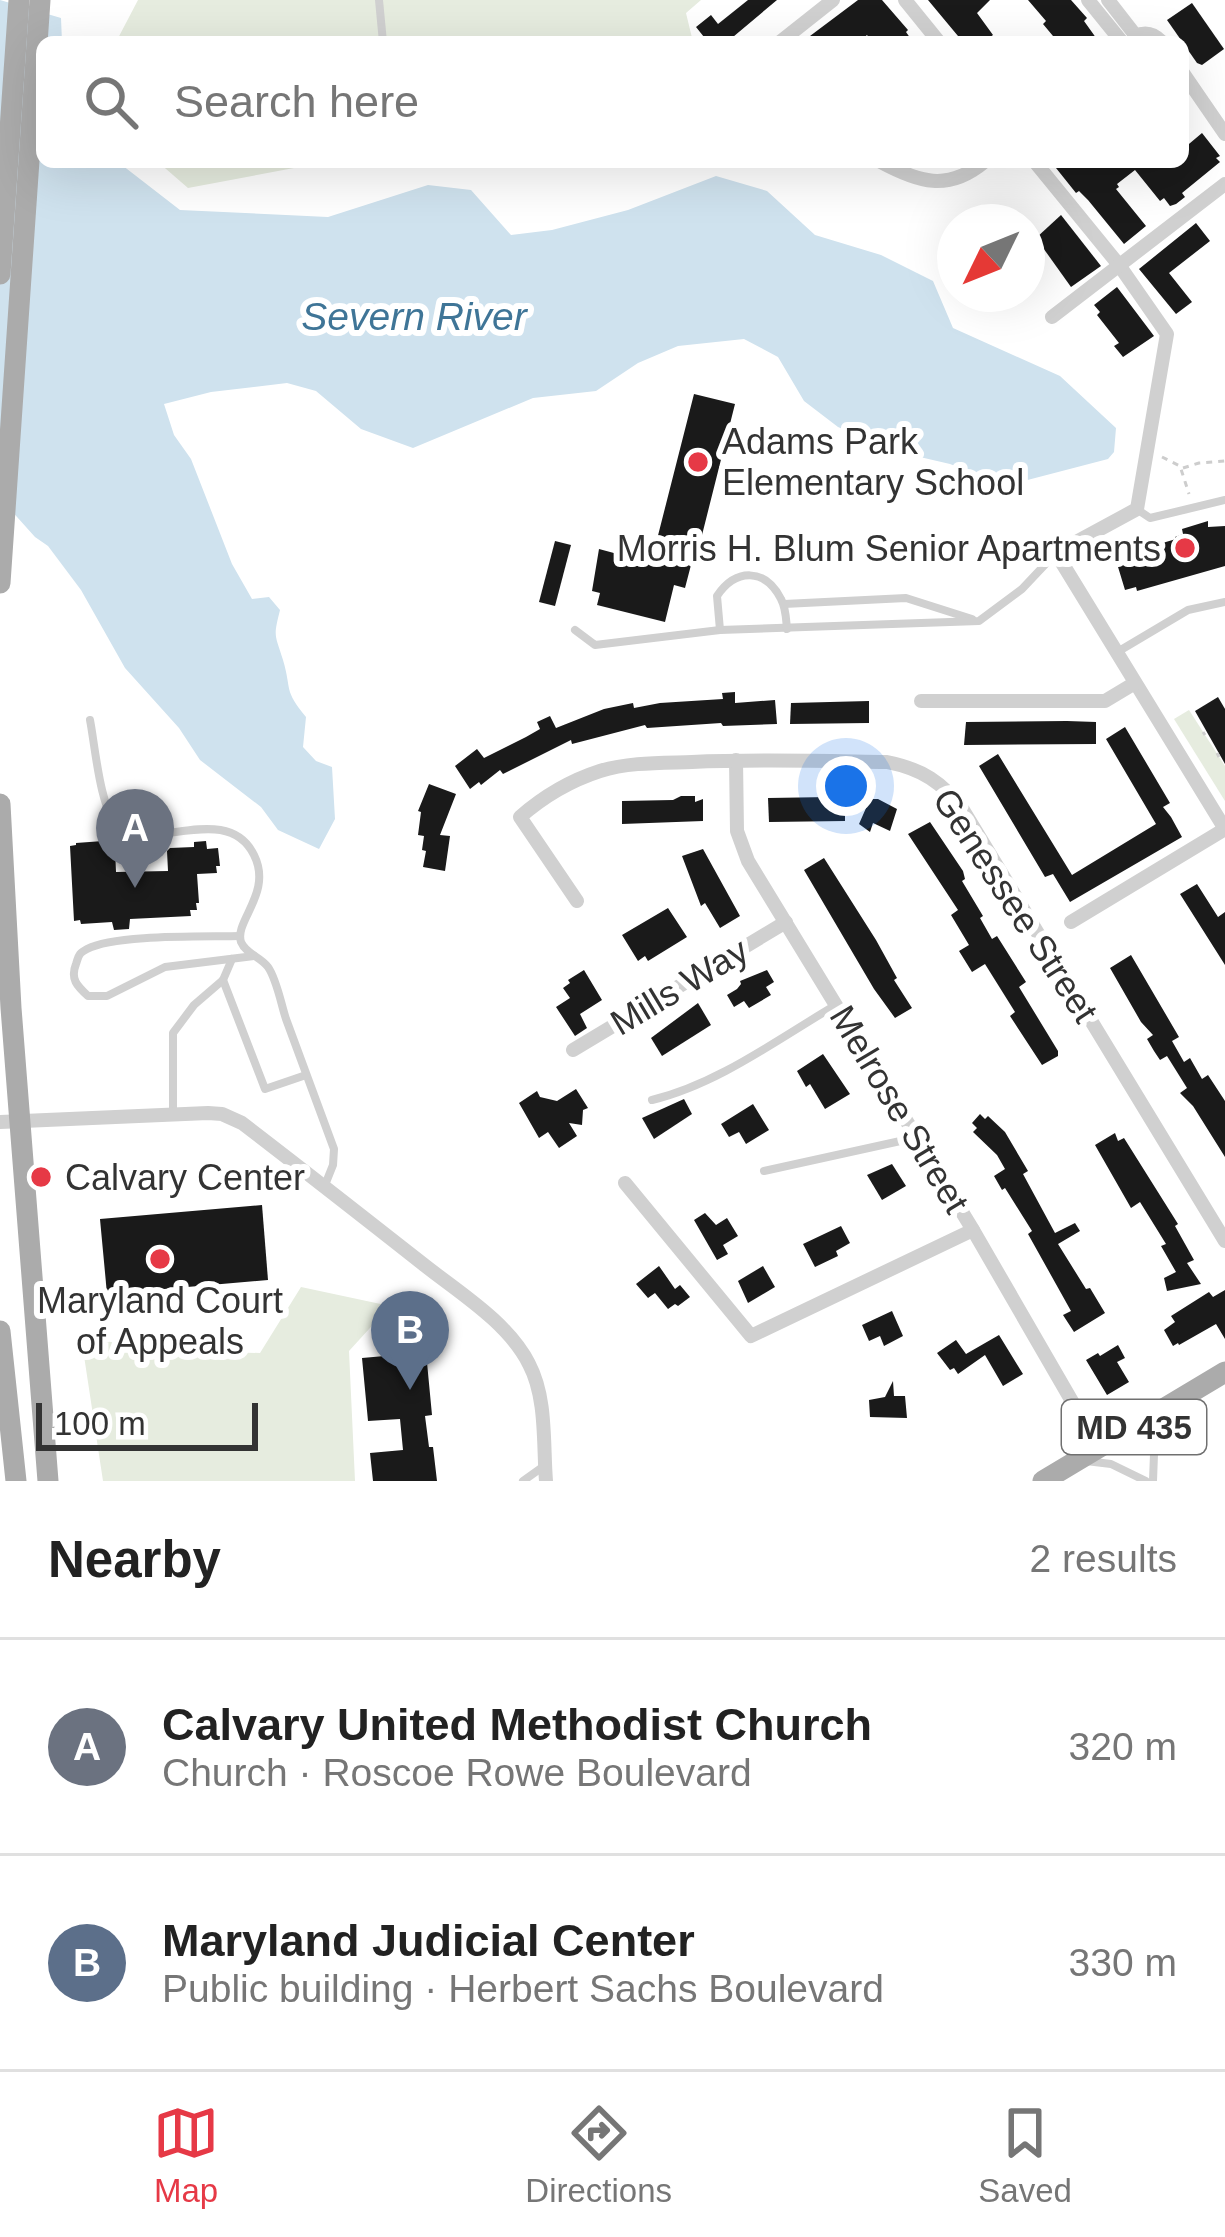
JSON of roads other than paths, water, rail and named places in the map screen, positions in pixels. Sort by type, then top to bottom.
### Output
[{"type":"main road","points":[[0,274],[19,0]]},
{"type":"main road","points":[[38,36],[40,0]]},
{"type":"main road","points":[[0,583],[36,59]]},
{"type":"main road","points":[[0,804],[10,1121],[48,1481]]},
{"type":"main road","points":[[0,1331],[16,1481]]},
{"type":"main road","name":"MD 435","points":[[1043,1481],[1225,1372]]},
{"type":"street","points":[[787,36],[832,0]]},
{"type":"street","points":[[905,0],[934,36]]},
{"type":"street","points":[[1088,0],[1125,36]]},
{"type":"street","points":[[1108,0],[1127,36]]},
{"type":"street","points":[[1189,82],[1225,134]]},
{"type":"street","points":[[893,168],[912,178],[942,182],[977,168]]},
{"type":"street","points":[[1040,168],[1167,334],[1137,508],[1056,553],[1225,829],[1071,922]]},
{"type":"street","points":[[1052,317],[1225,184]]},
{"type":"street","points":[[921,701],[1105,701],[1136,682]]},
{"type":"street","name":"Genessee Street","points":[[577,901],[520,817],[544,796],[576,779],[640,764],[736,760],[887,762],[932,777],[963,810],[1225,1241]]},
{"type":"street","name":"Melrose Street","points":[[736,760],[737,831],[748,861],[838,1004],[1099,1448]]},
{"type":"street","name":"Mills Way","points":[[573,1050],[786,922]]},
{"type":"street","points":[[10,1121],[222,1114],[232,1118],[477,1307],[515,1344],[536,1382],[546,1473]]},
{"type":"street","points":[[625,1183],[751,1336],[973,1231]]},
{"type":"lane","points":[[379,0],[382,36]]},
{"type":"lane","points":[[1137,508],[1150,518],[1225,500]]},
{"type":"lane","points":[[575,629],[595,645],[720,630],[979,622],[1022,589],[1056,553]]},
{"type":"lane","points":[[720,630],[717,596],[740,574],[757,576],[774,589],[784,604],[787,629]]},
{"type":"lane","points":[[784,604],[906,598],[979,622]]},
{"type":"lane","points":[[1117,652],[1188,610],[1225,602]]},
{"type":"lane","points":[[90,720],[107,808],[116,825],[142,834],[206,828],[231,833],[246,842],[256,857],[259,895],[240,936],[242,945],[267,967],[334,1149],[324,1186]]},
{"type":"lane","points":[[240,936],[148,938],[90,947],[79,955],[73,972],[76,985],[88,996],[107,996],[165,967],[254,956]]},
{"type":"lane","points":[[173,1115],[173,1033],[194,1005],[223,980],[232,958]]},
{"type":"lane","points":[[223,980],[265,1089],[306,1075]]},
{"type":"lane","points":[[652,1100],[679,1094],[728,1069],[838,1004]]},
{"type":"lane","points":[[764,1171],[916,1137]]},
{"type":"lane","points":[[1078,1460],[1111,1464],[1149,1481],[1168,1406]]},
{"type":"lane","points":[[523,1481],[546,1473]]},
{"type":"water","name":"Severn River","points":[[0,0],[61,18],[62,36],[36,36],[36,168],[126,168],[180,210],[328,217],[428,185],[471,190],[511,235],[552,230],[628,210],[716,176],[767,191],[815,235],[881,255],[933,281],[937,312],[946,312],[953,328],[1060,376],[1116,428],[1114,452],[1108,459],[1005,486],[950,464],[894,451],[838,427],[804,401],[778,357],[744,339],[678,346],[638,363],[596,391],[533,398],[413,448],[361,429],[316,391],[287,383],[211,392],[164,404],[232,564],[252,599],[269,597],[280,610],[276,636],[291,695],[306,717],[303,747],[316,761],[332,767],[335,819],[319,849],[278,830],[261,807],[200,760],[179,728],[125,668],[81,590],[48,546],[0,498]]},
{"type":"place","name":"Adams Park Elementary School","points":[[698,462]]},
{"type":"place","name":"Morris H. Blum Senior Apartments","points":[[1185,548]]},
{"type":"place","name":"Calvary United Methodist Church","points":[[135,888]]},
{"type":"place","name":"Calvary Center","points":[[41,1177]]},
{"type":"place","name":"Maryland Court of Appeals","points":[[160,1259]]},
{"type":"place","name":"Maryland Judicial Center","points":[[410,1390]]}]
